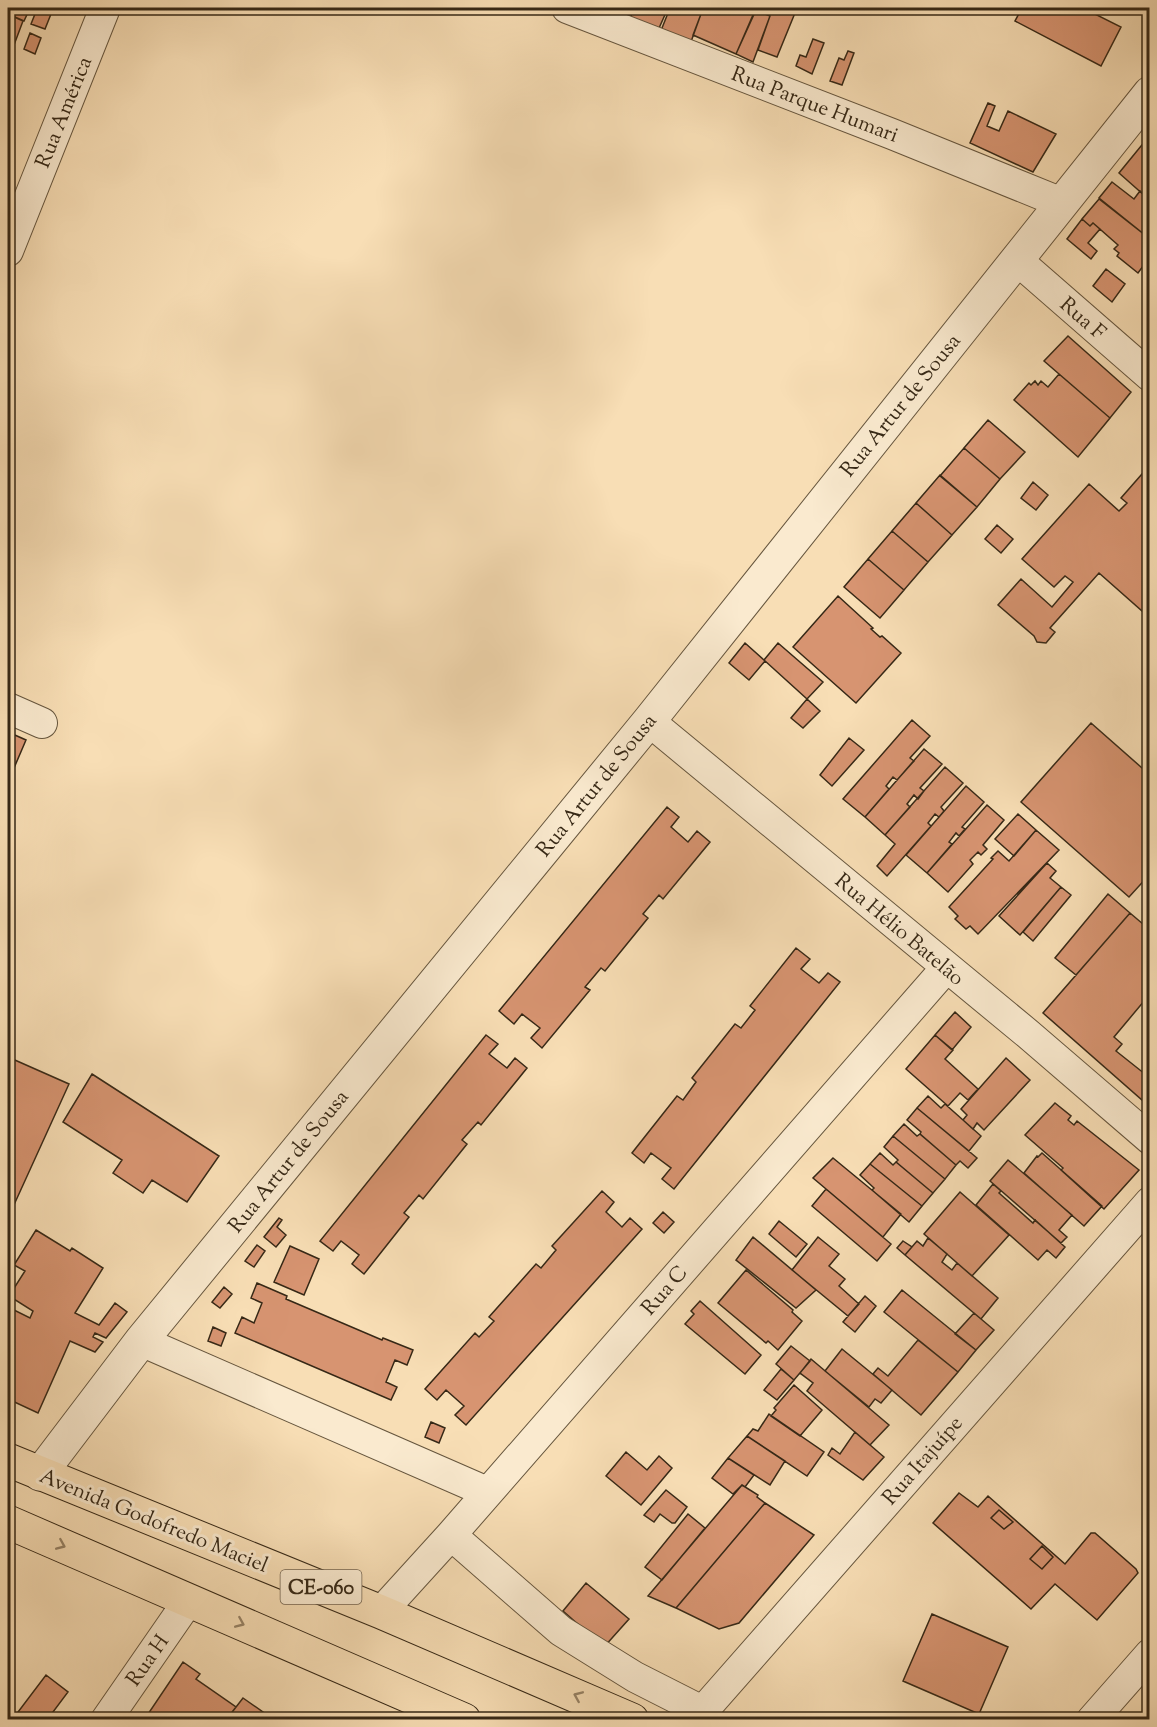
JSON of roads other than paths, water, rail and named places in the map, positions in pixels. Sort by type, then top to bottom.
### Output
[{"type":"main road","name":"Avenida Godofredo Maciel","points":[[8,1460],[381,1612],[632,1719]]},
{"type":"main road","points":[[8,1522],[464,1719]]},
{"type":"street","name":"Rua América","points":[[8,250],[105,8]]},
{"type":"street","name":"Rua Parque Humari","points":[[567,8],[892,134],[1062,203]]},
{"type":"street","name":"Rua Artur de Sousa","points":[[40,1474],[141,1341],[649,721],[1149,93]]},
{"type":"street","name":"Rua F","points":[[1017,260],[1149,376]]},
{"type":"street","points":[[8,708],[42,723]]},
{"type":"street","name":"Rua Hélio Batelão","points":[[649,721],[1028,1034],[1149,1139]]},
{"type":"street","name":"Rua C","points":[[381,1612],[451,1535],[946,968]]},
{"type":"street","name":"Rua Itajuípe","points":[[699,1715],[1149,1202]]},
{"type":"street","points":[[141,1341],[487,1492]]},
{"type":"street","points":[[451,1535],[561,1631],[699,1715]]},
{"type":"street","name":"Rua H","points":[[106,1719],[189,1600]]},
{"type":"street","points":[[1092,1719],[1149,1654]]}]
